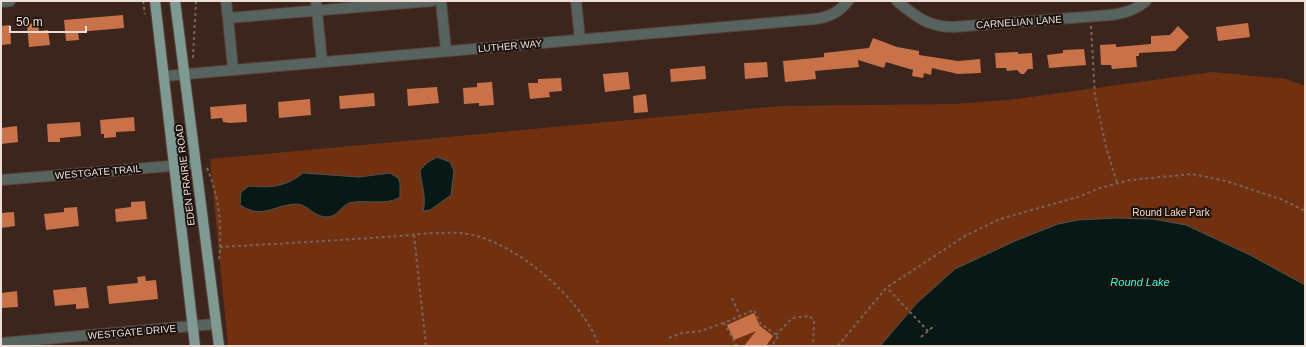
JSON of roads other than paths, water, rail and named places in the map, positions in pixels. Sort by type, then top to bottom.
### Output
[{"type":"main road","name":"EDEN PRAIRIE ROAD","points":[[155,1],[165,76],[195,346]]},
{"type":"main road","name":"EDEN PRAIRIE ROAD","points":[[175,1],[190,74],[218,346]]},
{"type":"street","points":[[1,2],[10,1]]},
{"type":"street","points":[[226,1],[233,69]]},
{"type":"street","points":[[228,18],[317,6],[432,1]]},
{"type":"street","points":[[441,1],[446,51]]},
{"type":"street","points":[[576,1],[580,40]]},
{"type":"street","name":"LUTHER WAY","points":[[165,76],[815,19],[827,17],[838,12],[848,1]]},
{"type":"street","name":"CARNELIAN LANE","points":[[897,1],[919,19],[939,27],[1091,17],[1126,13],[1139,7],[1146,1]]},
{"type":"street","points":[[317,6],[322,62]]},
{"type":"street","name":"WESTGATE TRAIL","points":[[1,180],[200,165]]},
{"type":"street","name":"WESTGATE DRIVE","points":[[1,344],[215,324]]},
{"type":"water","points":[[437,157],[450,162],[454,171],[451,195],[430,210],[423,211],[424,196],[420,170],[428,162]]},
{"type":"water","points":[[303,173],[359,177],[390,173],[398,178],[400,183],[400,197],[395,200],[383,202],[349,203],[334,215],[326,217],[296,204],[262,212],[248,209],[240,205],[241,192],[249,186],[278,186],[297,178]]},
{"type":"water","name":"Round Lake","points":[[1117,218],[1153,219],[1186,225],[1250,255],[1305,285],[1305,346],[880,346],[917,303],[955,269],[1015,241],[1058,224],[1078,220]]},
{"type":"park label","name":"Round Lake Park","points":[[1171,212]]}]
